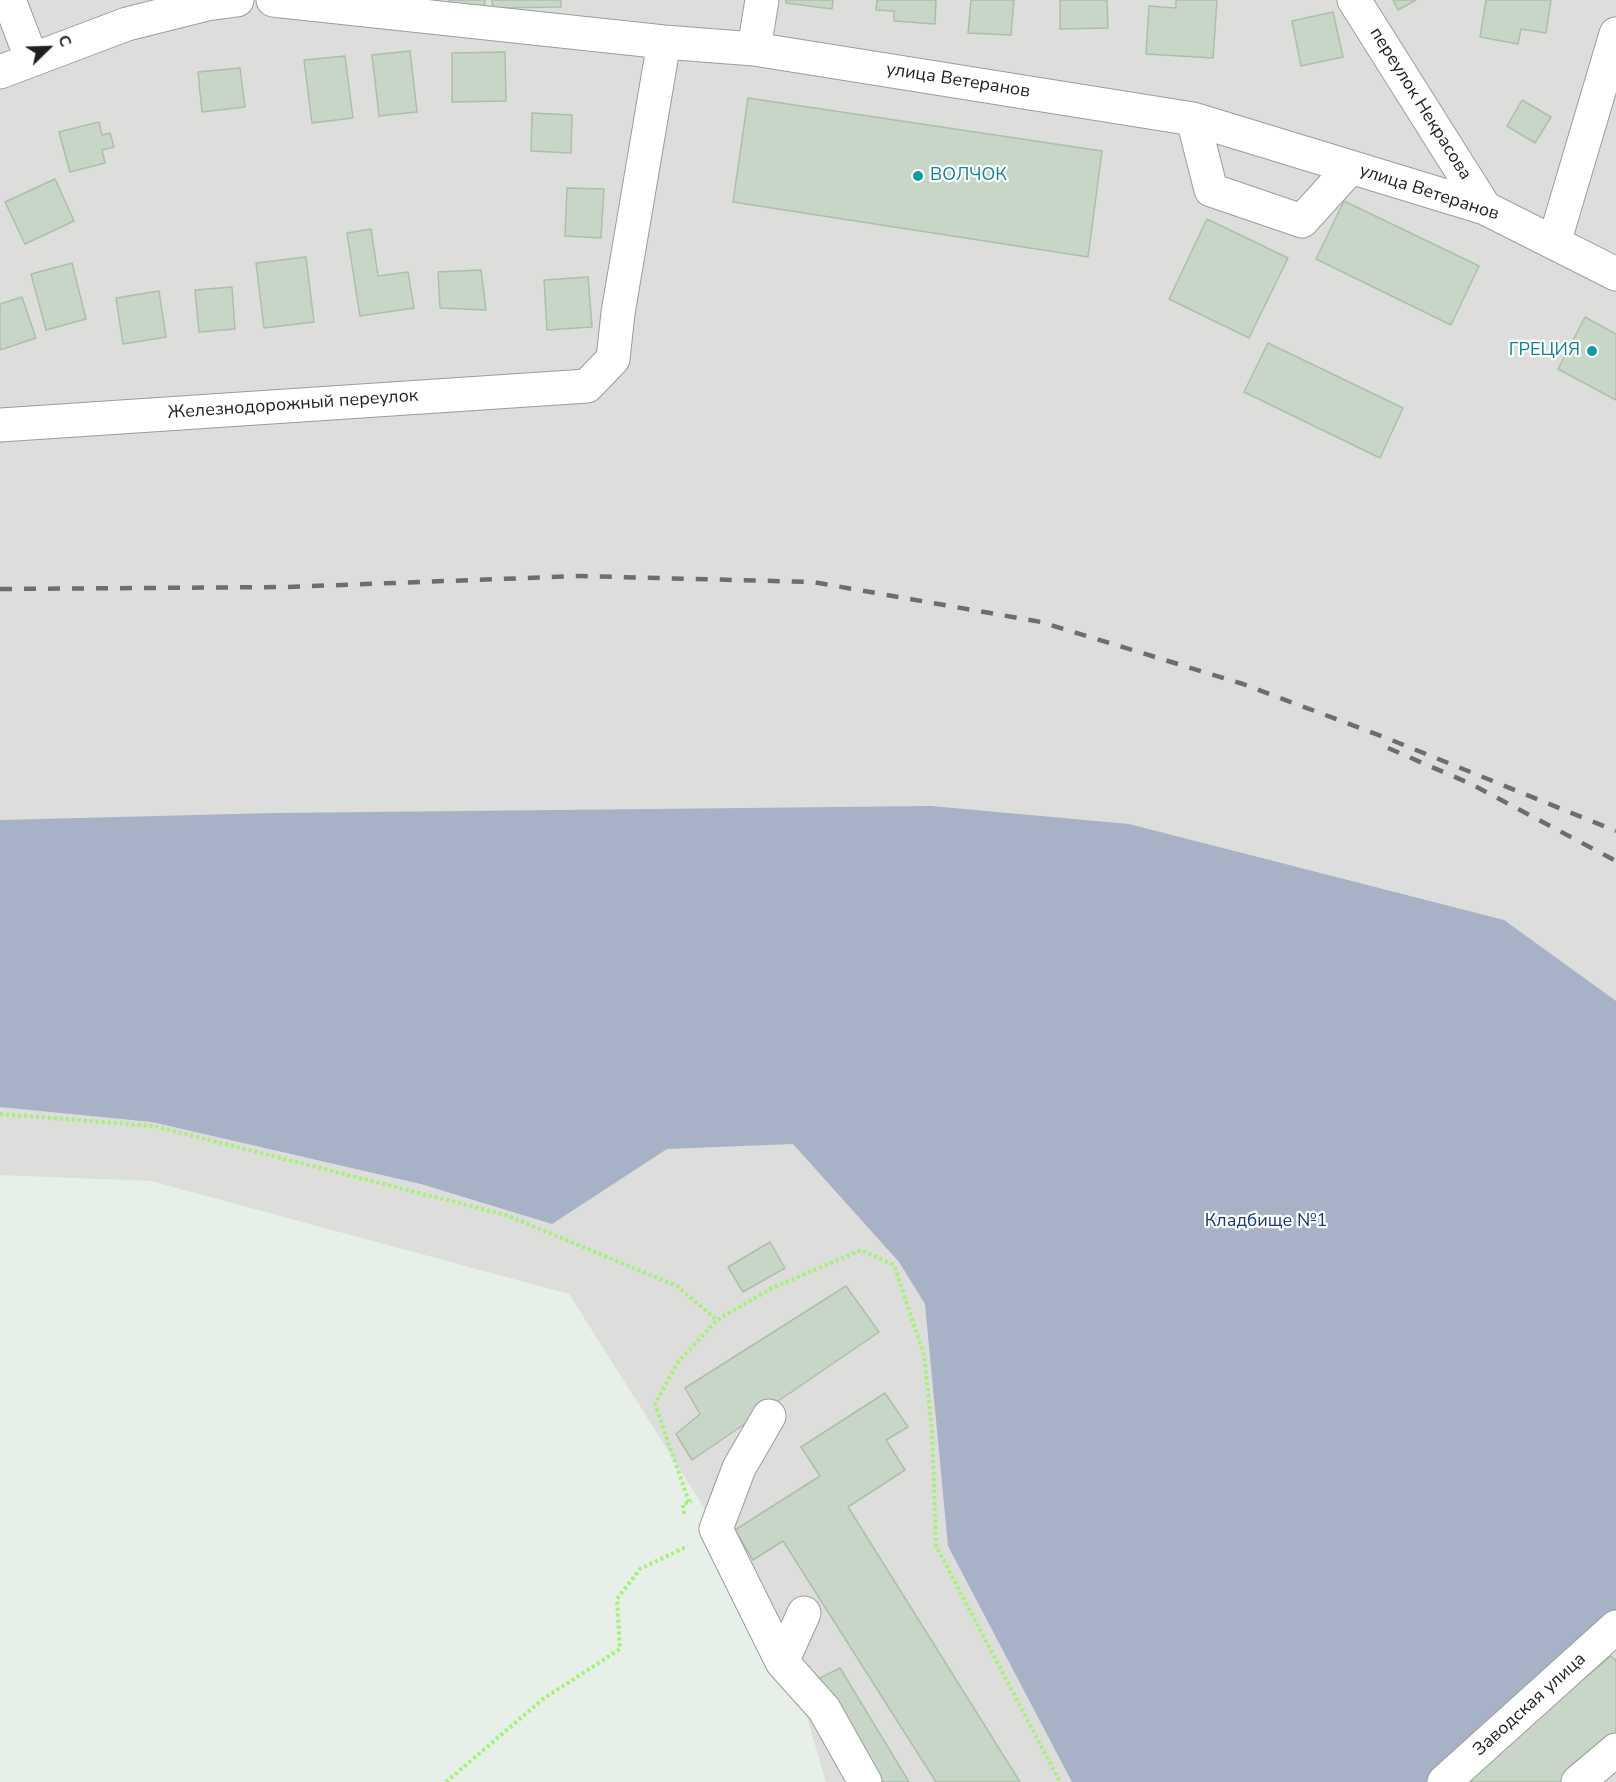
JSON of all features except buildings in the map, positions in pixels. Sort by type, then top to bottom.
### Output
[{"type":"street","points":[[9,0],[32,60]]},
{"type":"street","points":[[0,72],[127,24],[207,4],[237,0]]},
{"type":"street","name":"улица Ветеранов","points":[[273,0],[664,42],[754,49],[1193,118],[1485,208],[1616,274]]},
{"type":"street","points":[[754,49],[762,0]]},
{"type":"street","name":"переулок Некрасова","points":[[1354,0],[1485,208]]},
{"type":"street","points":[[1554,243],[1616,34]]},
{"type":"street","name":"Железнодорожный переулок","points":[[0,425],[587,386],[613,359],[618,314],[664,42]]},
{"type":"street","points":[[1193,118],[1211,190],[1302,221],[1351,167]]},
{"type":"street","points":[[769,1416],[739,1468],[716,1529],[782,1662],[824,1709],[864,1782]]},
{"type":"street","points":[[782,1662],[804,1613]]},
{"type":"street","name":"Заводская улица","points":[[1444,1782],[1616,1627]]},
{"type":"street","points":[[1578,1782],[1616,1750]]},
{"type":"path","points":[[0,1114],[153,1126],[506,1215],[677,1286],[717,1320]]},
{"type":"path","points":[[689,1502],[655,1404],[678,1362],[717,1320],[772,1288],[861,1250],[894,1265],[924,1354],[932,1431],[936,1546],[1060,1782]]},
{"type":"path","points":[[684,1515],[683,1504],[732,1486]]},
{"type":"path","points":[[446,1782],[543,1699],[620,1649],[617,1599],[640,1569],[688,1546],[687,1536]]},
{"type":"shaded area","points":[[0,0],[1616,0],[1616,1782],[826,1782],[804,1707],[712,1520],[569,1294],[151,1181],[0,1175]]},
{"type":"green space","name":"Кладбище №1","points":[[931,806],[1129,824],[1504,920],[1616,1001],[1616,1614],[1430,1782],[1072,1782],[948,1546],[925,1304],[899,1262],[793,1144],[667,1149],[552,1224],[421,1184],[152,1122],[0,1107],[0,820],[274,813]]},
{"type":"railway","points":[[0,589],[287,587],[579,576],[813,582],[1041,622],[1243,684],[1389,739],[1616,831]]},
{"type":"railway","points":[[1388,748],[1471,784],[1616,861]]},
{"type":"place","name":"ВОЛЧОК","points":[[918,176]]},
{"type":"place","name":"ГРЕЦИЯ","points":[[1592,351]]}]
